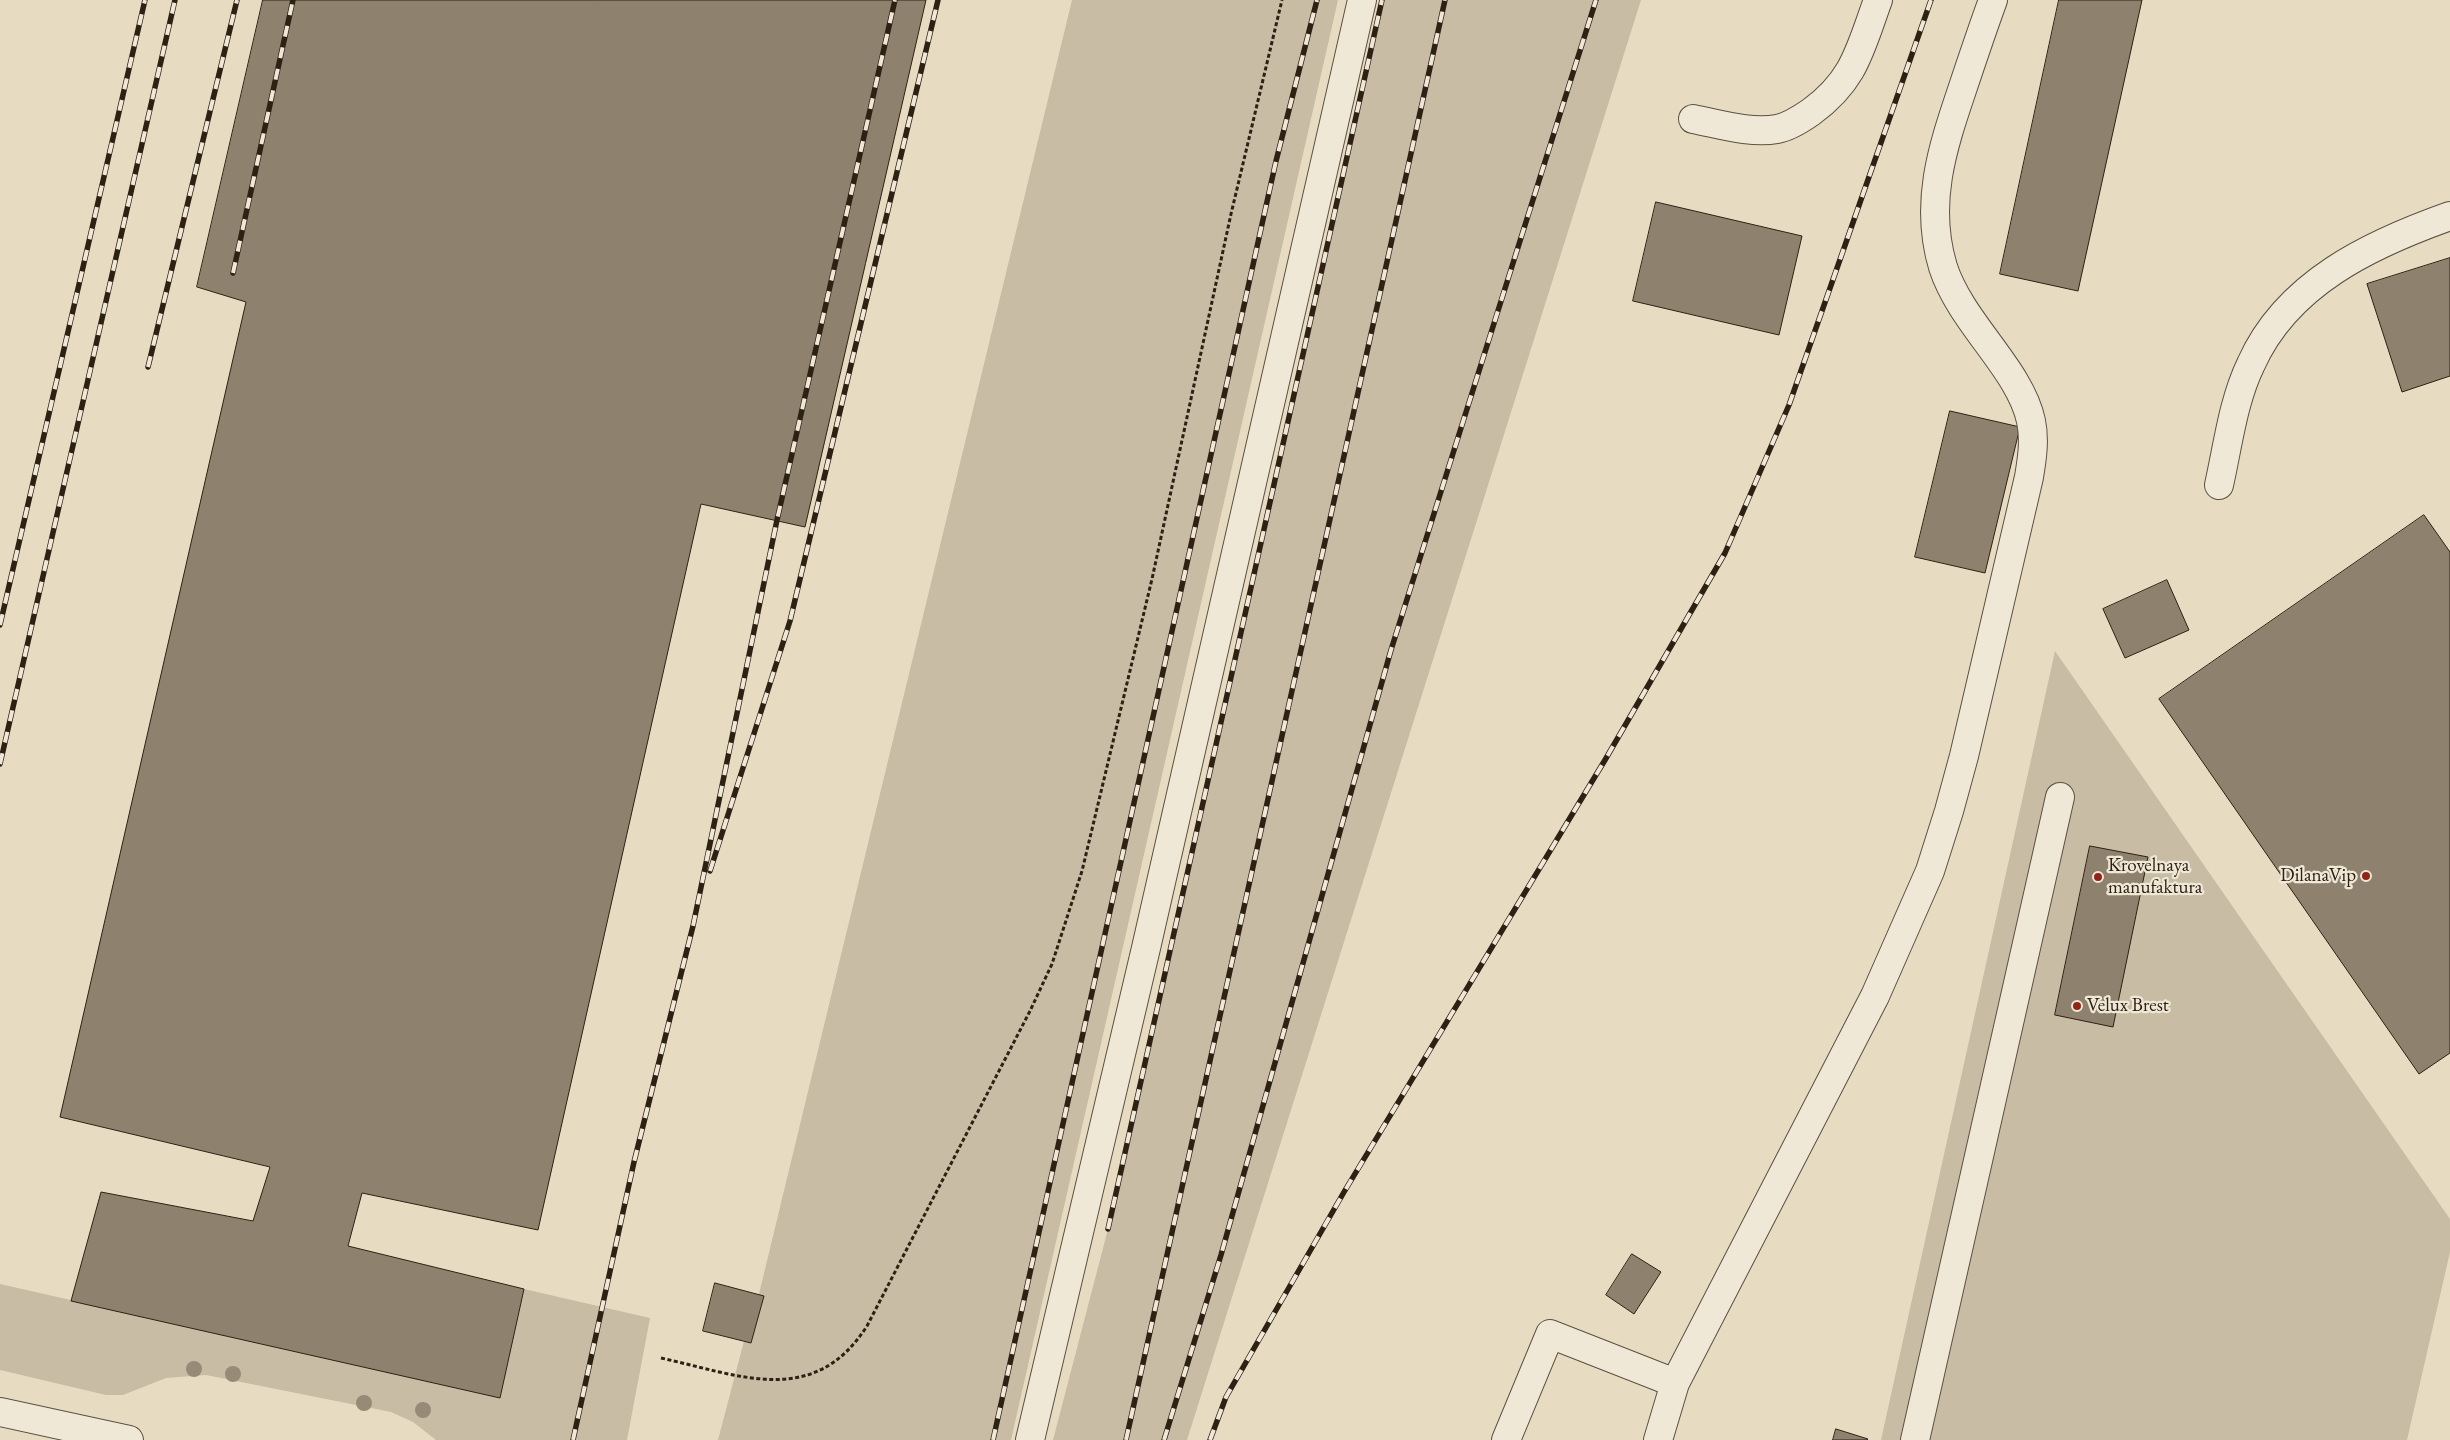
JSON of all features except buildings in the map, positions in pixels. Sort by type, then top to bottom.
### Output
[{"type":"street","points":[[1030,1440],[1146,948],[1362,0]]},
{"type":"street","points":[[1694,119],[1753,130],[1777,129],[1802,119],[1826,100],[1846,78],[1858,55],[1878,0]]},
{"type":"street","points":[[1658,1440],[1675,1383],[1874,996],[1930,871],[1950,811],[1964,756],[2029,478],[2034,448],[2029,413],[2012,378],[1962,308],[1943,268],[1935,224],[1936,182],[1944,144],[1992,0]]},
{"type":"street","points":[[2219,485],[2238,399],[2251,363],[2273,327],[2301,295],[2340,264],[2380,244],[2450,216]]},
{"type":"street","points":[[1915,1440],[2060,797]]},
{"type":"street","points":[[1506,1440],[1550,1334],[1675,1383]]},
{"type":"street","points":[[0,1412],[91,1436],[129,1440]]},
{"type":"path","points":[[661,1358],[759,1380],[779,1381],[800,1378],[821,1369],[840,1358],[855,1344],[1016,1038],[1052,964],[1082,871],[1152,579],[1230,214],[1282,0]]},
{"type":"shaded area","points":[[1072,0],[1338,0],[1011,1440],[718,1440],[744,1341],[751,1343],[759,1294]]},
{"type":"shaded area","points":[[1382,0],[1641,0],[1187,1440],[1053,1440],[1108,1229]]},
{"type":"shaded area","points":[[2055,651],[2450,1219],[2450,1252],[2407,1440],[1881,1440]]},
{"type":"shaded area","points":[[0,1284],[500,1397],[524,1289],[650,1318],[627,1440],[436,1440],[413,1422],[391,1412],[206,1375],[166,1378],[123,1395],[106,1395],[0,1370]]},
{"type":"railway","points":[[0,625],[145,0]]},
{"type":"railway","points":[[0,764],[175,0]]},
{"type":"railway","points":[[148,367],[237,0]]},
{"type":"railway","points":[[233,273],[293,0]]},
{"type":"railway","points":[[573,1440],[634,1162],[693,926],[777,520],[895,0]]},
{"type":"railway","points":[[710,871],[790,621],[938,0]]},
{"type":"railway","points":[[993,1440],[1276,161],[1317,0]]},
{"type":"railway","points":[[1108,1229],[1382,0]]},
{"type":"railway","points":[[1126,1440],[1445,0]]},
{"type":"railway","points":[[1164,1440],[1221,1255],[1391,650],[1596,0]]},
{"type":"railway","points":[[1210,1440],[1226,1397],[1344,1192],[1605,760],[1725,553],[1789,405],[1931,0]]},
{"type":"place","name":"DilanaVip","points":[[2366,876]]},
{"type":"place","name":"Krovelnaya manufaktura","points":[[2098,877]]},
{"type":"place","name":"Velux Brest","points":[[2077,1006]]}]
